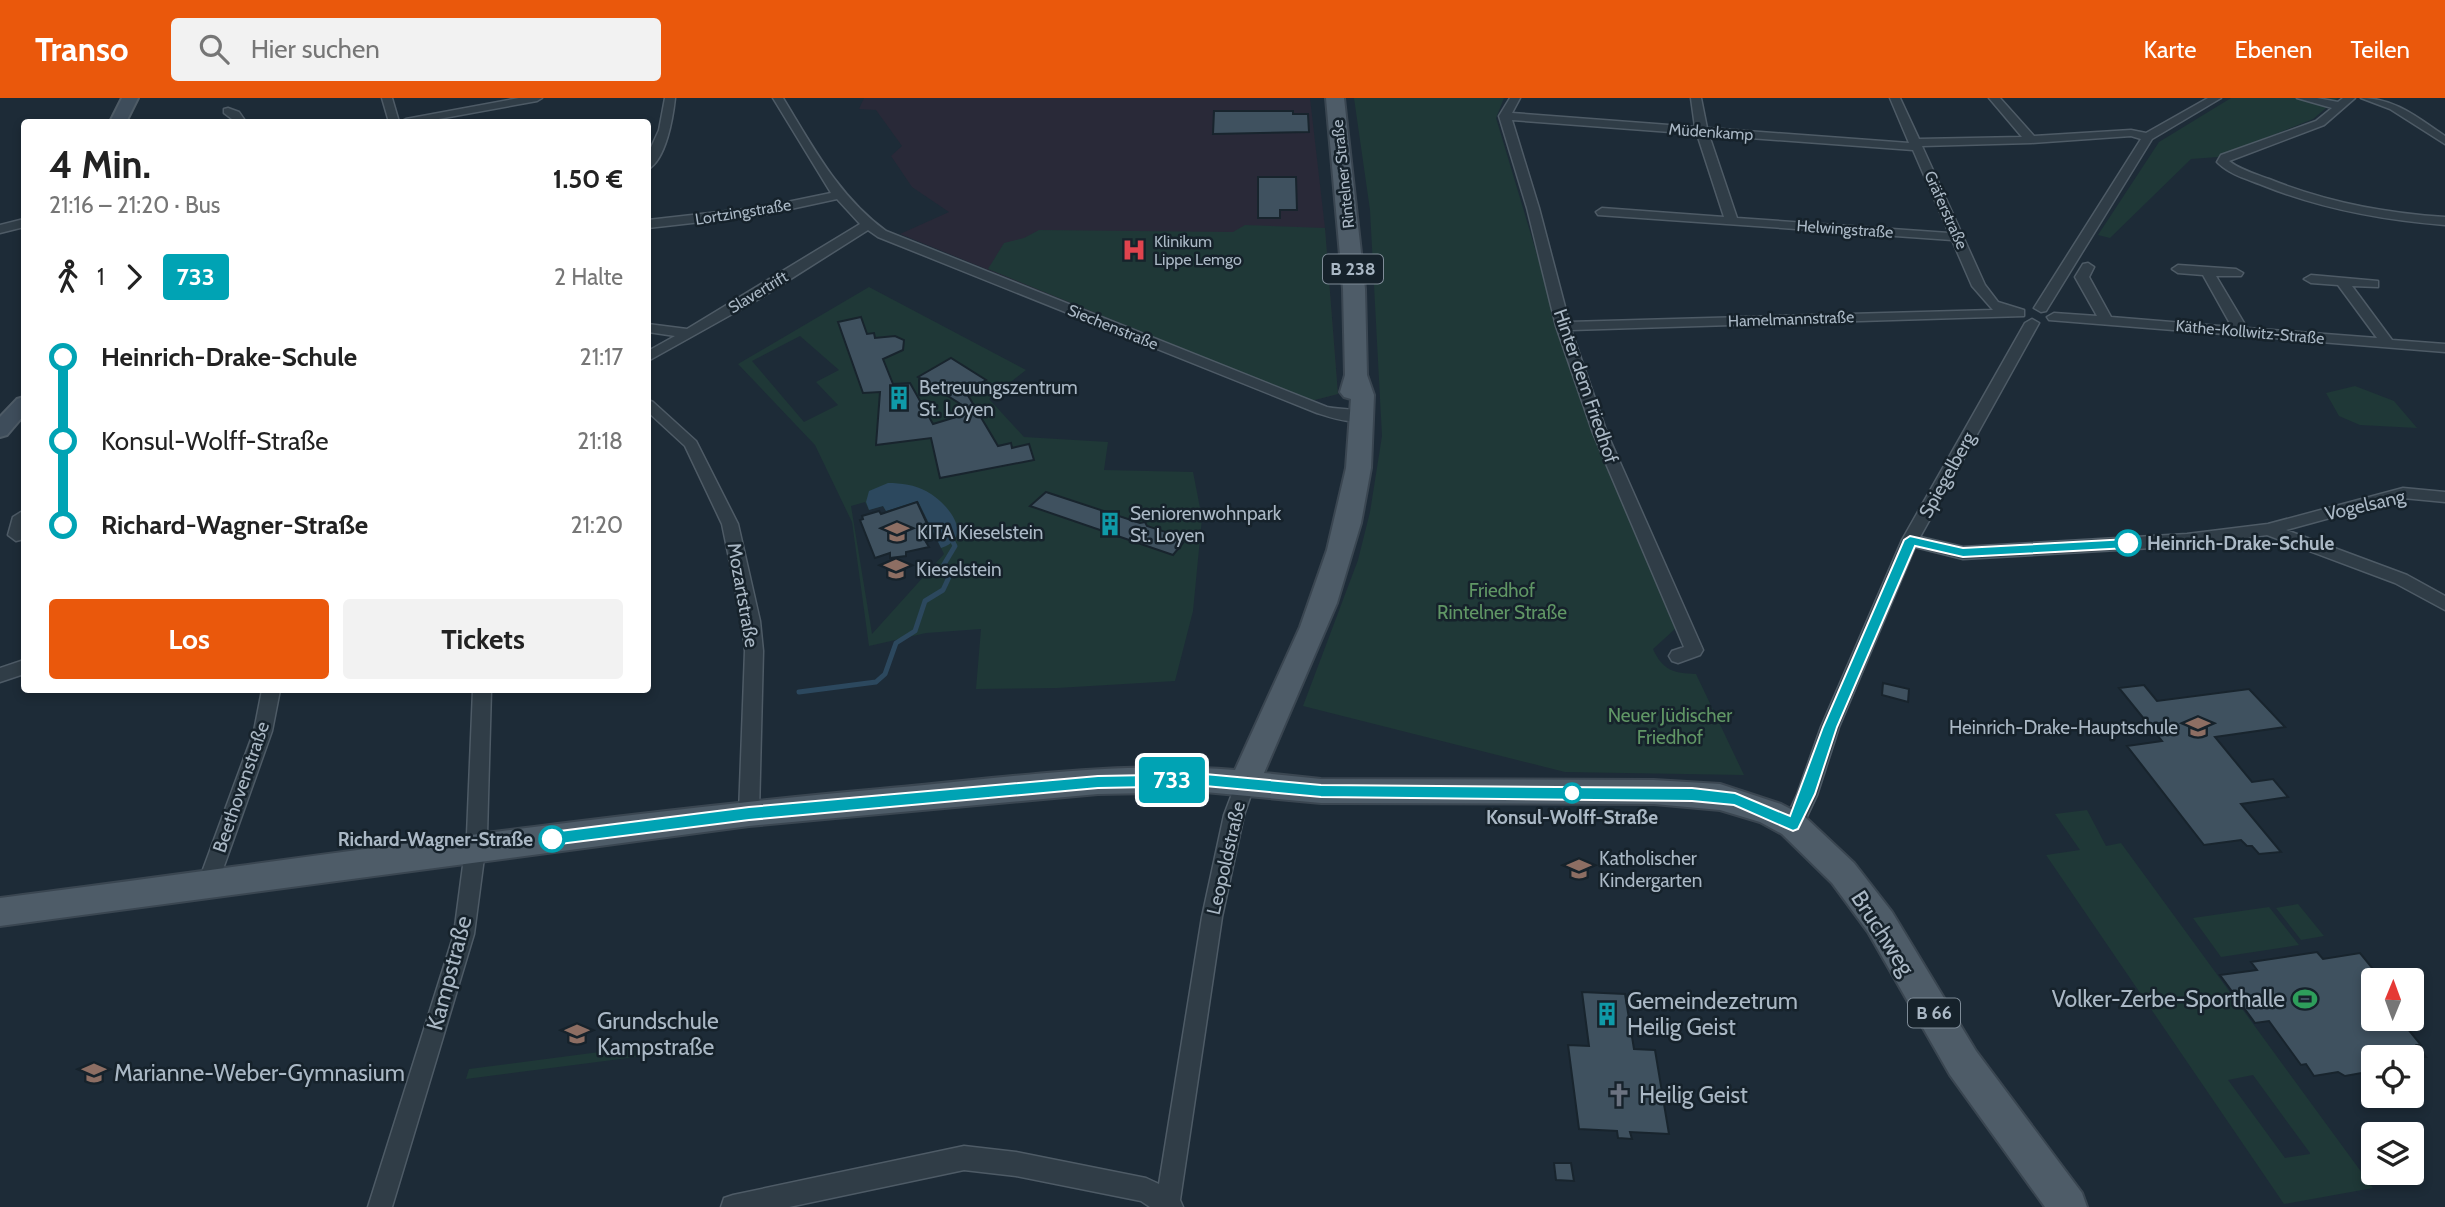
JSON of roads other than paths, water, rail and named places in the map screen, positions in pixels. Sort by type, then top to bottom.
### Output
[{"type":"main road","points":[[120,119],[130,98]]},
{"type":"main road","name":"Rintelner Straße","points":[[1335,98],[1354,289],[1356,376],[1351,387],[1353,401],[1362,412],[1362,445],[1354,486]]},
{"type":"main road","points":[[0,430],[21,406]]},
{"type":"main road","name":"Leopoldstraße","points":[[1245,783],[1259,744],[1314,629],[1339,552],[1354,486]]},
{"type":"main road","points":[[0,912],[749,813],[1098,782],[1205,780],[1245,783]]},
{"type":"main road","name":"Bruchweg","points":[[1245,783],[1321,791],[1654,792],[1735,799],[1770,813],[1793,825],[1843,873],[1880,922],[1963,1063],[2068,1207]]},
{"type":"street","points":[[387,98],[393,119]]},
{"type":"street","points":[[421,119],[537,98]]},
{"type":"street","points":[[651,153],[665,130],[670,98]]},
{"type":"street","name":"Siechenstraße","points":[[779,98],[838,195],[867,225],[882,234],[1309,405],[1343,416],[1362,412]]},
{"type":"street","points":[[1505,116],[1515,98]]},
{"type":"street","points":[[1696,98],[1702,132],[1732,222]]},
{"type":"street","name":"Gräferstraße","points":[[1895,98],[1979,286],[1993,305],[2032,323]]},
{"type":"street","points":[[1994,98],[2031,140]]},
{"type":"street","points":[[2032,323],[2051,324],[2054,317],[2041,308],[2148,137],[2216,98]]},
{"type":"street","points":[[2302,98],[2339,106]]},
{"type":"street","points":[[2350,98],[2320,123],[2225,156],[2223,162],[2320,203],[2375,214],[2445,221]]},
{"type":"street","points":[[2366,98],[2394,107],[2445,141]]},
{"type":"street","points":[[228,111],[239,119]]},
{"type":"street","name":"Müdenkamp","points":[[1505,116],[1916,145],[2131,133],[2148,137]]},
{"type":"street","name":"Hinter dem Friedhof","points":[[1505,116],[1533,208],[1563,326],[1600,433],[1694,650],[1678,656]]},
{"type":"street","name":"Lortzingstraße","points":[[651,224],[763,211],[838,195]]},
{"type":"street","name":"Helwingstraße","points":[[1602,212],[1958,237]]},
{"type":"street","points":[[0,229],[21,224]]},
{"type":"street","name":"Slavertrift","points":[[651,355],[754,296],[867,225]]},
{"type":"street","points":[[2088,267],[2082,277],[2106,321]]},
{"type":"street","points":[[2178,269],[2236,273]]},
{"type":"street","points":[[2207,271],[2242,332]]},
{"type":"street","points":[[2311,279],[2373,284]]},
{"type":"street","points":[[2342,282],[2387,343]]},
{"type":"street","name":"Hamelmannstraße","points":[[1563,326],[2014,313],[2025,306],[2041,308]]},
{"type":"street","name":"Käthe-Kollwitz-Straße","points":[[2054,317],[2445,348]]},
{"type":"street","name":"Spiegelberg","points":[[1793,825],[1807,794],[1830,727],[1910,540],[2032,323]]},
{"type":"street","points":[[651,328],[687,333]]},
{"type":"street","name":"Mozartstraße","points":[[651,408],[691,444],[730,524],[751,621],[754,651],[749,813]]},
{"type":"street","name":"Vogelsang","points":[[1910,540],[1963,553],[2187,540],[2268,529],[2403,493],[2445,497]]},
{"type":"street","points":[[21,517],[16,535],[21,534]]},
{"type":"street","points":[[2268,529],[2401,579],[2445,604]]},
{"type":"street","points":[[0,675],[21,668]]},
{"type":"street","name":"Beethovenstraße","points":[[208,883],[263,732],[270,693]]},
{"type":"street","name":"Kampstraße","points":[[380,1207],[464,934],[476,848],[482,693]]},
{"type":"street","name":"Leopoldstraße","points":[[1169,1206],[1212,918],[1234,815],[1245,783]]},
{"type":"street","points":[[733,1207],[964,1158],[1016,1164],[1146,1190],[1169,1206]]},
{"type":"waterway","points":[[799,692],[876,682],[885,674],[896,643],[915,631],[925,601],[943,590],[950,575],[943,566],[955,546],[953,542]]},
{"type":"place","name":"Klinikum Lippe Lemgo","points":[[1134,250]]},
{"type":"place","name":"Betreuungszentrum St. Loyen","points":[[899,398]]},
{"type":"place","name":"Seniorenwohnpark St. Loyen","points":[[1110,524]]},
{"type":"place","name":"KITA Kieselstein","points":[[897,532]]},
{"type":"place","name":"Heinrich-Drake-Schule","points":[[2128,543]]},
{"type":"place","name":"Kieselstein","points":[[896,569]]},
{"type":"place","name":"Heinrich-Drake-Hauptschule","points":[[2198,727]]},
{"type":"place","name":"Konsul-Wolff-Straße","points":[[1572,793]]},
{"type":"place","name":"Richard-Wagner-Straße","points":[[552,839]]},
{"type":"place","name":"Katholischer Kindergarten","points":[[1579,869]]},
{"type":"place","name":"Volker-Zerbe-Sporthalle","points":[[2305,999]]},
{"type":"place","name":"Gemeindezetrum Heilig Geist","points":[[1607,1014]]},
{"type":"place","name":"Grundschule Kampstraße","points":[[577,1034]]},
{"type":"place","name":"Marianne-Weber-Gymnasium","points":[[94,1073]]},
{"type":"place","name":"Heilig Geist","points":[[1619,1095]]},
{"type":"park label","name":"Friedhof Rintelner Straße","points":[[1502,601]]},
{"type":"park label","name":"Neuer Jüdischer Friedhof","points":[[1670,726]]}]
